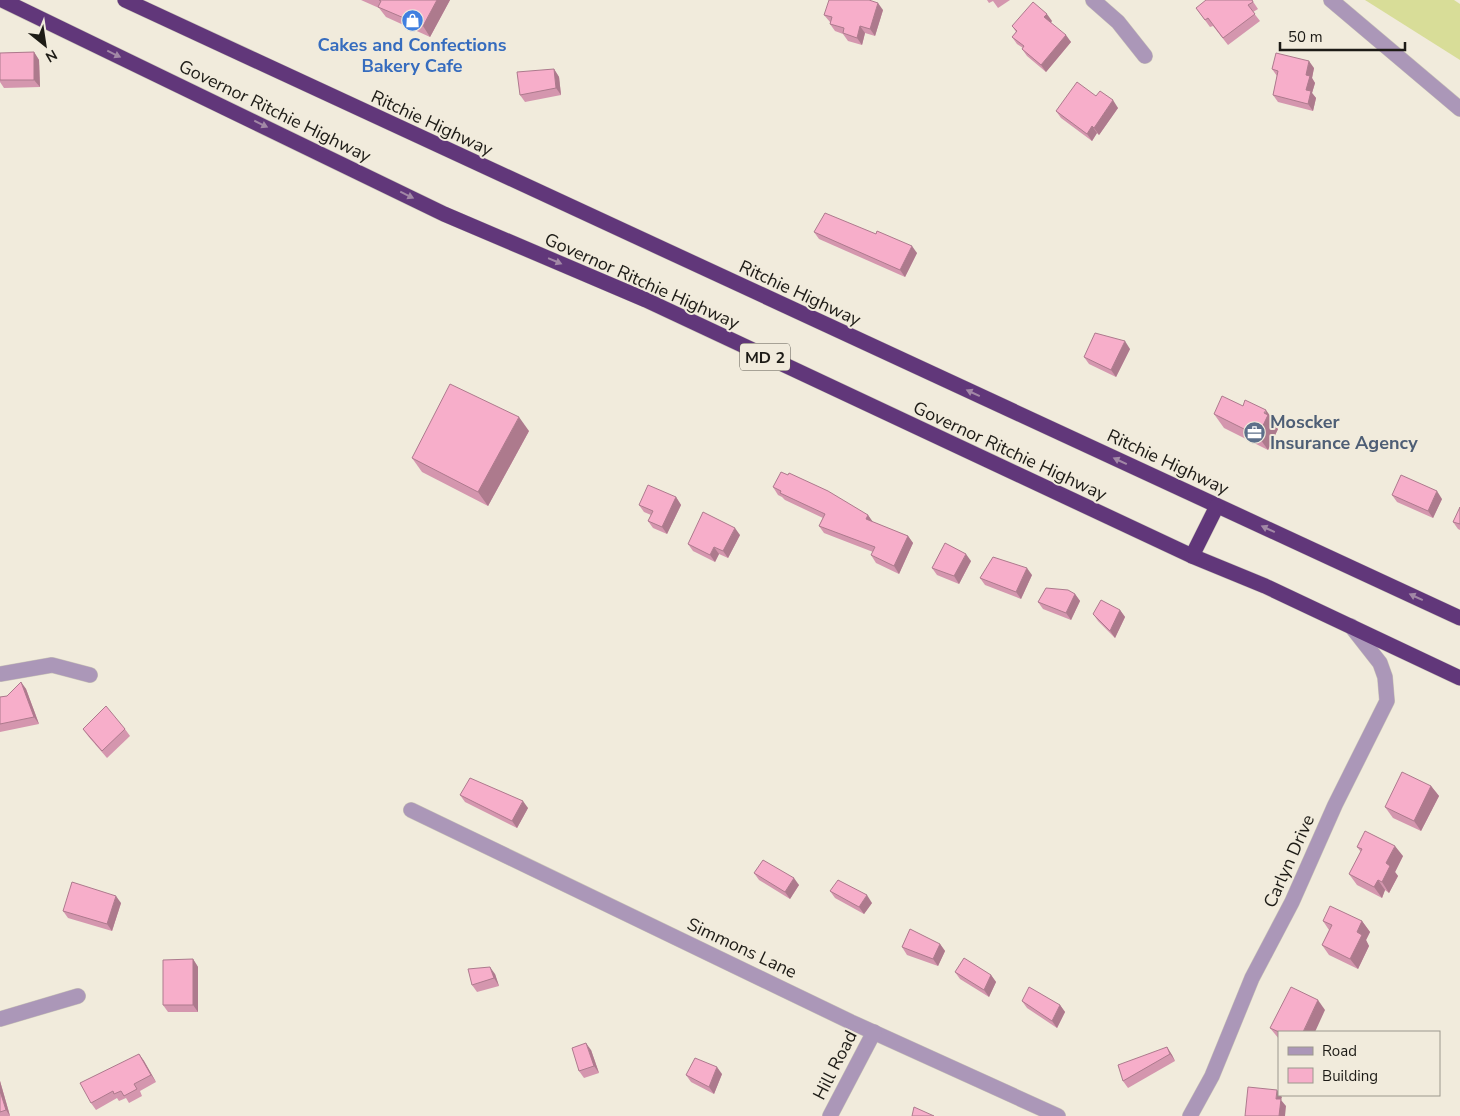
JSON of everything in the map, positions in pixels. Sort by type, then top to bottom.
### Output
[{"type":"highway","name":"Governor Ritchie Highway","points":[[2,0],[444,214],[646,300],[1192,556],[1265,586],[1460,678]]},
{"type":"highway","name":"Ritchie Highway","points":[[125,0],[1460,618]]},
{"type":"highway","points":[[1192,556],[1217,506]]},
{"type":"street","points":[[1093,0],[1118,22],[1145,56]]},
{"type":"street","points":[[1332,0],[1460,108]]},
{"type":"street","name":"Carlyn Drive","points":[[1190,1116],[1212,1076],[1252,978],[1292,902],[1334,805],[1387,701],[1385,677],[1380,663],[1351,626]]},
{"type":"street","points":[[0,674],[52,665],[90,676]]},
{"type":"street","name":"Simmons Lane","points":[[411,810],[874,1032],[1058,1116]]},
{"type":"street","points":[[0,1019],[78,996]]},
{"type":"street","name":"Hill Road","points":[[830,1116],[874,1032]]},
{"type":"green space","points":[[1365,0],[1454,0],[1460,4],[1460,60]]},
{"type":"building","points":[[379,0],[437,0],[423,26],[378,7],[381,1]]},
{"type":"building","points":[[829,0],[869,0],[878,3],[870,29],[860,26],[857,38],[843,33],[844,28],[830,24],[832,17],[824,15]]},
{"type":"building","points":[[1206,0],[1252,0],[1253,2],[1248,5],[1255,14],[1223,38],[1208,18],[1205,20],[1196,8]]},
{"type":"building","points":[[1033,2],[1047,14],[1044,17],[1066,35],[1041,65],[1022,49],[1024,46],[1012,37],[1017,31],[1012,26]]},
{"type":"building","points":[[34,52],[34,80],[0,80],[0,53]]},
{"type":"building","points":[[1276,53],[1309,61],[1306,75],[1310,76],[1306,90],[1311,91],[1308,104],[1273,95],[1278,71],[1272,69]]},
{"type":"building","points":[[554,69],[556,88],[520,95],[517,72]]},
{"type":"building","points":[[1077,82],[1096,96],[1100,91],[1113,100],[1094,128],[1092,126],[1087,134],[1056,111]]},
{"type":"building","points":[[825,213],[876,234],[877,231],[912,246],[900,270],[814,232]]},
{"type":"building","points":[[1095,333],[1125,341],[1111,370],[1084,357]]},
{"type":"building","points":[[450,384],[519,417],[478,492],[412,458]]},
{"type":"building","points":[[1222,396],[1243,406],[1245,400],[1266,410],[1264,413],[1268,415],[1258,436],[1214,414]]},
{"type":"building","points":[[781,472],[788,475],[789,473],[828,491],[868,515],[866,519],[908,536],[894,566],[871,555],[875,547],[819,526],[825,514],[780,493],[781,491],[773,487]]},
{"type":"building","points":[[1401,475],[1437,491],[1428,511],[1392,495]]},
{"type":"building","points":[[648,485],[676,497],[662,527],[648,521],[653,511],[639,505]]},
{"type":"building","points":[[1460,507],[1460,524],[1453,522]]},
{"type":"building","points":[[703,512],[735,528],[723,551],[714,547],[710,555],[688,544]]},
{"type":"building","points":[[945,543],[966,554],[954,576],[932,568]]},
{"type":"building","points":[[993,557],[1027,568],[1016,592],[980,578]]},
{"type":"building","points":[[1046,588],[1068,590],[1075,594],[1066,613],[1038,602]]},
{"type":"building","points":[[1101,600],[1120,610],[1110,631],[1093,614]]},
{"type":"building","points":[[21,682],[34,717],[0,724],[0,697],[7,696]]},
{"type":"building","points":[[106,706],[125,729],[102,751],[83,729]]},
{"type":"building","points":[[1402,772],[1431,786],[1414,821],[1385,807]]},
{"type":"building","points":[[470,778],[523,801],[512,821],[460,795]]},
{"type":"building","points":[[1365,831],[1395,846],[1386,863],[1390,866],[1382,882],[1378,880],[1374,887],[1349,874],[1362,849],[1357,847]]},
{"type":"building","points":[[763,860],[794,878],[785,892],[754,873]]},
{"type":"building","points":[[838,880],[867,895],[859,907],[830,891]]},
{"type":"building","points":[[72,882],[116,896],[107,924],[63,911]]},
{"type":"building","points":[[1330,906],[1362,921],[1357,932],[1362,935],[1350,959],[1322,945],[1332,925],[1323,921]]},
{"type":"building","points":[[910,929],[940,944],[933,959],[902,947]]},
{"type":"building","points":[[964,958],[991,975],[984,990],[955,972]]},
{"type":"building","points":[[193,959],[193,1005],[163,1005],[163,960]]},
{"type":"building","points":[[490,967],[494,978],[472,985],[468,969]]},
{"type":"building","points":[[1029,987],[1060,1005],[1052,1021],[1022,1001]]},
{"type":"building","points":[[1291,987],[1318,1000],[1303,1031],[1278,1032],[1270,1028]]},
{"type":"building","points":[[586,1043],[594,1066],[579,1071],[572,1048]]},
{"type":"building","points":[[1167,1047],[1170,1054],[1123,1081],[1118,1065]]},
{"type":"building","points":[[139,1054],[151,1075],[134,1084],[137,1089],[124,1096],[121,1091],[114,1094],[113,1091],[91,1103],[80,1083]]},
{"type":"building","points":[[695,1058],[717,1067],[709,1087],[686,1075]]},
{"type":"building","points":[[1248,1087],[1277,1090],[1276,1099],[1281,1099],[1279,1116],[1245,1116]]},
{"type":"building","points":[[0,1091],[6,1110],[0,1112]]},
{"type":"building","points":[[914,1107],[934,1116],[912,1116]]},
{"type":"place","name":"Cakes and Confections Bakery Cafe","points":[[412,20]]},
{"type":"place","name":"Moscker Insurance Agency","points":[[1254,432]]}]
